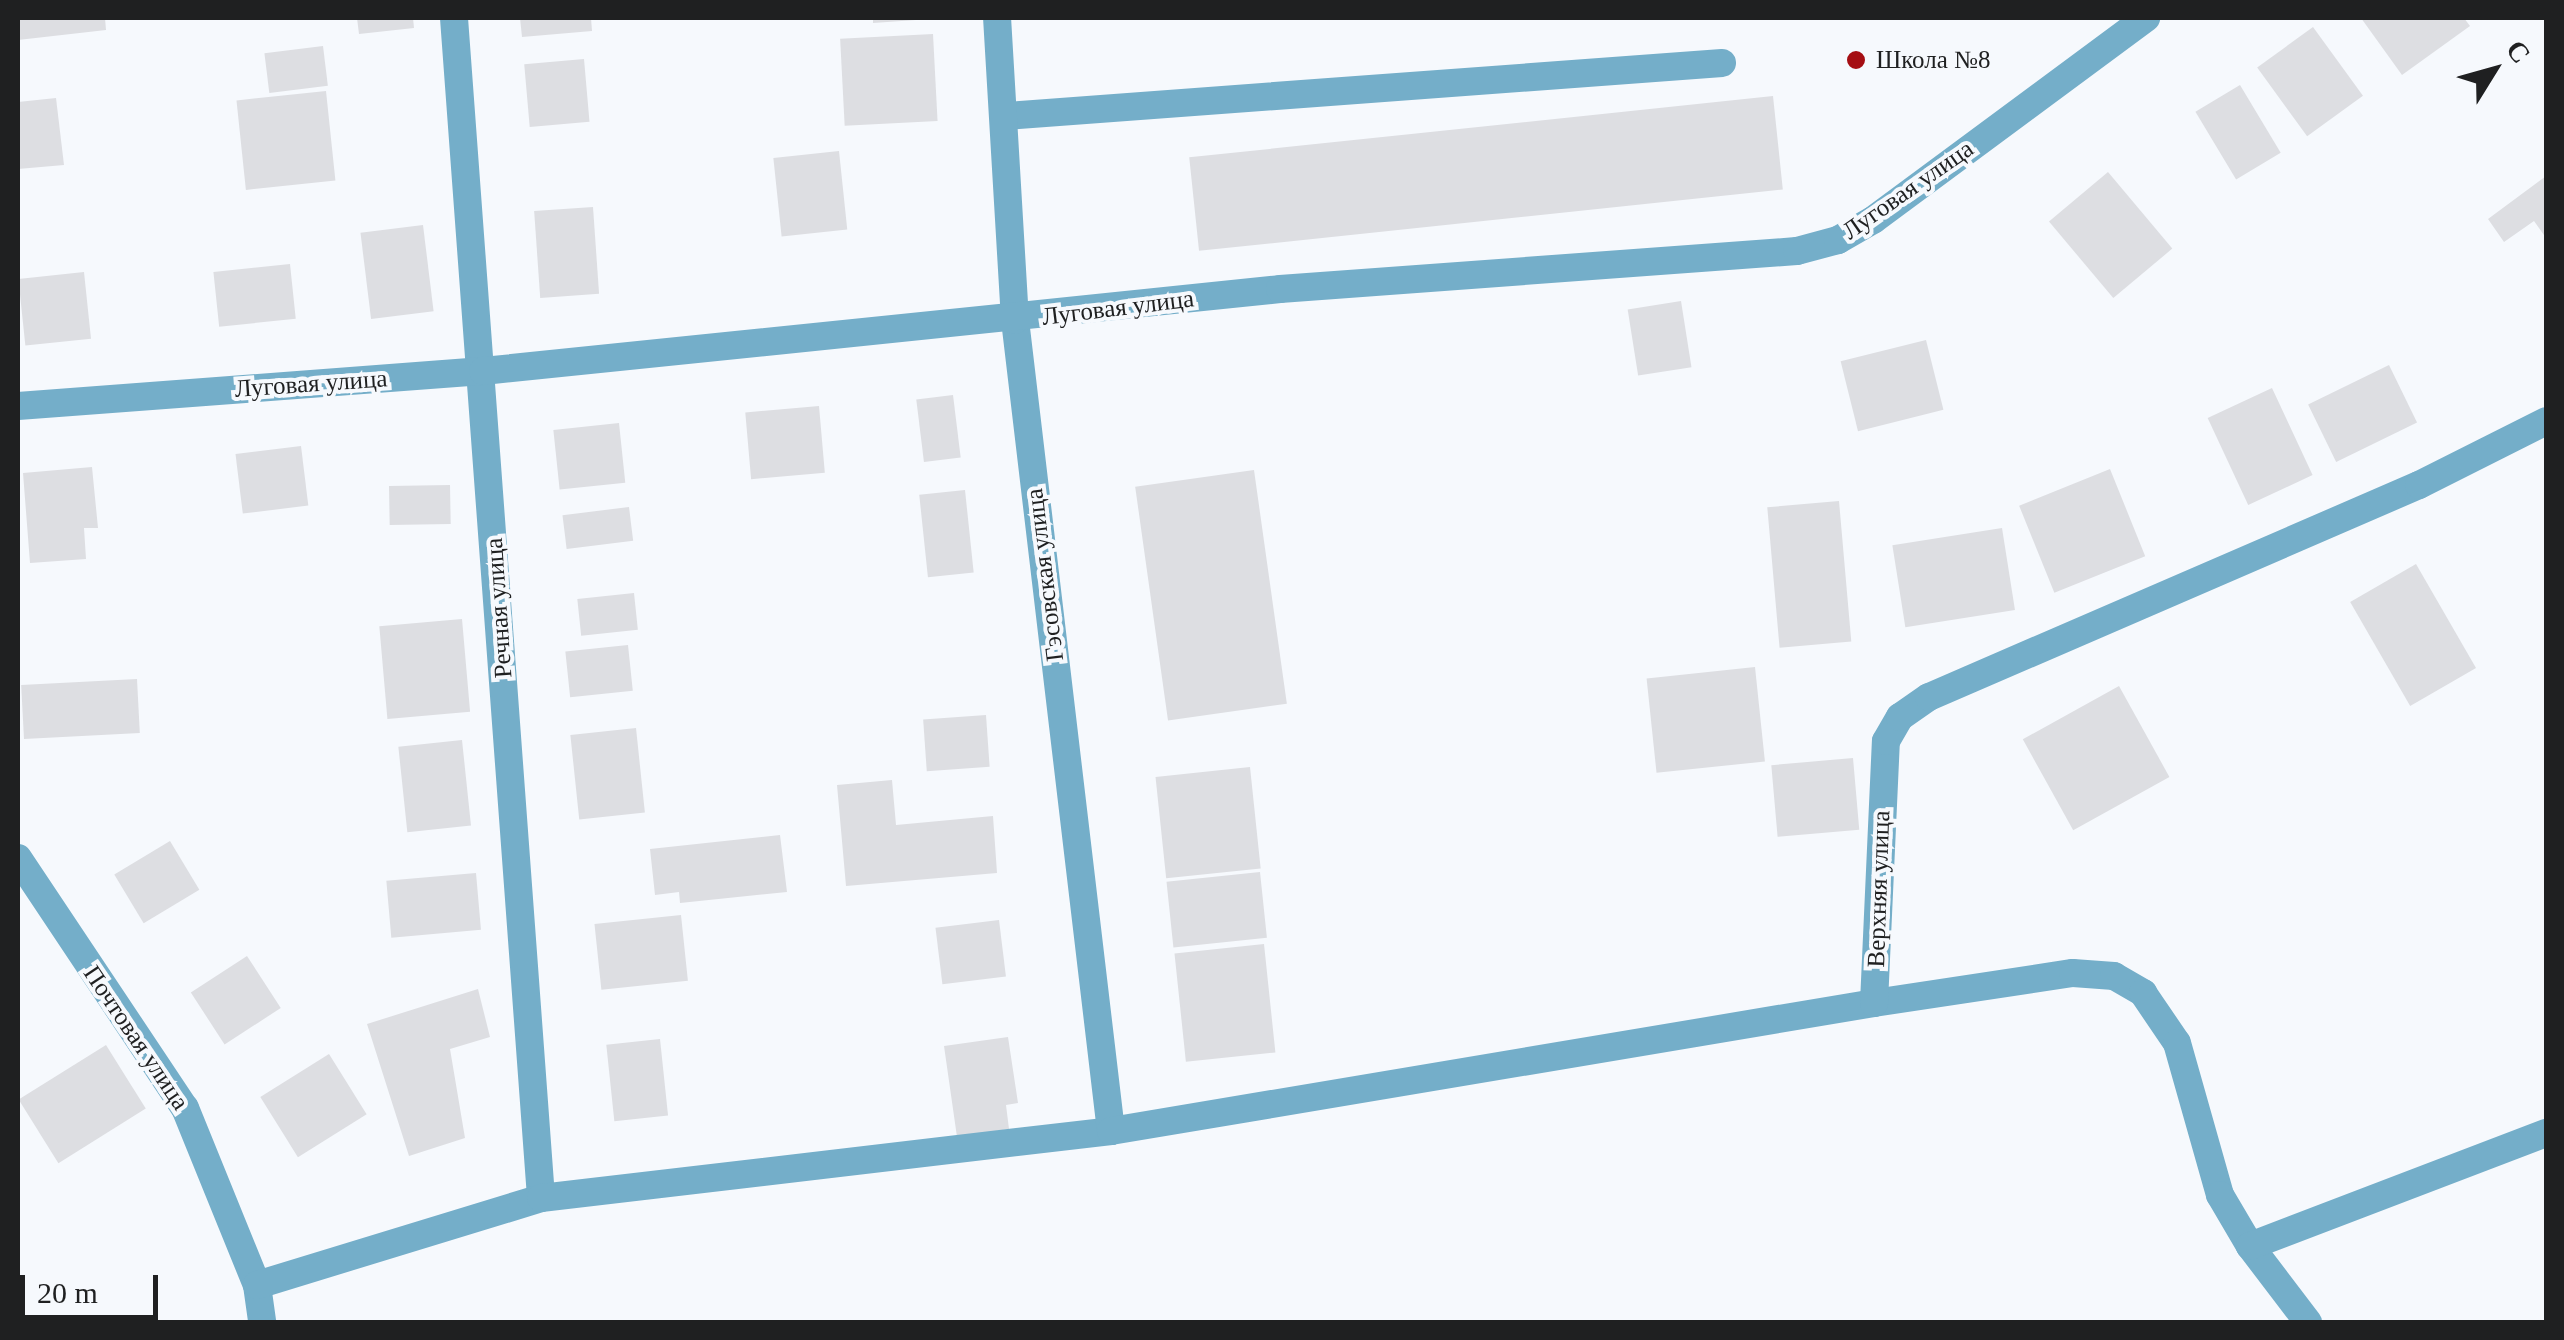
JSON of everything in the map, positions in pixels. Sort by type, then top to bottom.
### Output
[{"type":"street","name":"Речная улица","points":[[454,18],[541,1198]]},
{"type":"street","name":"Гэсовская улица","points":[[997,18],[1006,116],[1015,320],[1111,1130]]},
{"type":"street","name":"Луговая улица","points":[[18,406],[483,371],[1015,320],[1280,289],[1796,251],[1838,240],[1873,220],[2146,18]]},
{"type":"street","points":[[1006,116],[1722,62]]},
{"type":"street","name":"Верхняя улица","points":[[257,1285],[541,1198],[1111,1130],[1874,1003],[1886,742],[1900,717],[1929,697],[2419,485],[2546,421]]},
{"type":"street","name":"Почтовая улица","points":[[18,858],[185,1108],[257,1285],[262,1322]]},
{"type":"street","points":[[1874,1003],[2073,972],[2114,976],[2144,993],[2177,1043],[2220,1195],[2250,1246],[2308,1322]]},
{"type":"street","points":[[2250,1246],[2546,1133]]},
{"type":"building","points":[[18,18],[105,18],[106,30],[18,40]]},
{"type":"building","points":[[357,18],[413,18],[414,28],[359,34]]},
{"type":"building","points":[[520,18],[591,18],[592,31],[522,37]]},
{"type":"building","points":[[873,18],[915,18],[916,20],[873,23]]},
{"type":"building","points":[[2361,18],[2464,18],[2470,26],[2402,75]]},
{"type":"building","points":[[2313,27],[2363,96],[2307,136],[2257,68]]},
{"type":"building","points":[[933,34],[938,121],[845,126],[840,39]]},
{"type":"building","points":[[323,46],[328,86],[269,93],[264,53]]},
{"type":"building","points":[[584,59],[589,122],[530,127],[524,64]]},
{"type":"building","points":[[2240,85],[2281,153],[2236,179],[2195,112]]},
{"type":"building","points":[[326,91],[335,181],[246,190],[236,100]]},
{"type":"building","points":[[1773,96],[1783,189],[1199,251],[1189,157]]},
{"type":"building","points":[[56,98],[64,165],[18,169],[18,102]]},
{"type":"building","points":[[839,151],[847,230],[782,236],[773,158]]},
{"type":"building","points":[[2108,172],[2172,249],[2113,298],[2049,221]]},
{"type":"building","points":[[2546,176],[2546,238],[2534,221],[2504,242],[2488,219]]},
{"type":"building","points":[[593,207],[599,294],[540,298],[534,211]]},
{"type":"building","points":[[423,225],[434,311],[371,319],[360,233]]},
{"type":"building","points":[[290,264],[296,319],[219,327],[213,272]]},
{"type":"building","points":[[84,272],[91,339],[25,346],[18,279]]},
{"type":"building","points":[[1681,301],[1691,367],[1638,376],[1628,309]]},
{"type":"building","points":[[1926,340],[1943,410],[1858,431],[1841,361]]},
{"type":"building","points":[[2389,365],[2417,423],[2336,462],[2308,404]]},
{"type":"building","points":[[2272,388],[2313,475],[2248,505],[2208,418]]},
{"type":"building","points":[[953,395],[961,458],[924,462],[916,400]]},
{"type":"building","points":[[819,406],[825,473],[751,479],[745,412]]},
{"type":"building","points":[[619,423],[625,483],[560,490],[553,430]]},
{"type":"building","points":[[301,446],[308,506],[243,514],[235,454]]},
{"type":"building","points":[[92,467],[98,528],[84,528],[86,559],[30,563],[23,473]]},
{"type":"building","points":[[2110,469],[2145,556],[2054,593],[2019,506]]},
{"type":"building","points":[[1254,470],[1287,704],[1168,720],[1135,487]]},
{"type":"building","points":[[450,485],[451,524],[390,525],[389,486]]},
{"type":"building","points":[[965,490],[974,573],[928,577],[919,495]]},
{"type":"building","points":[[1839,501],[1851,641],[1780,648],[1767,507]]},
{"type":"building","points":[[629,507],[633,541],[567,549],[562,515]]},
{"type":"building","points":[[2002,528],[2015,610],[1905,627],[1892,545]]},
{"type":"building","points":[[2416,564],[2476,668],[2410,706],[2350,602]]},
{"type":"building","points":[[634,593],[638,630],[581,636],[577,599]]},
{"type":"building","points":[[462,619],[470,712],[387,719],[379,626]]},
{"type":"building","points":[[628,645],[633,691],[570,697],[565,652]]},
{"type":"building","points":[[1755,667],[1765,761],[1657,773],[1647,678]]},
{"type":"building","points":[[137,679],[140,733],[24,739],[21,685]]},
{"type":"building","points":[[2119,686],[2169,777],[2073,830],[2023,739]]},
{"type":"building","points":[[986,715],[990,767],[927,771],[923,719]]},
{"type":"building","points":[[636,728],[645,813],[579,819],[570,735]]},
{"type":"building","points":[[462,740],[471,826],[407,832],[398,747]]},
{"type":"building","points":[[1853,758],[1859,830],[1778,837],[1771,765]]},
{"type":"building","points":[[1250,767],[1261,868],[1166,878],[1156,777]]},
{"type":"building","points":[[892,780],[896,825],[993,816],[997,873],[846,886],[837,785]]},
{"type":"building","points":[[780,835],[787,892],[680,903],[679,892],[655,895],[650,849]]},
{"type":"building","points":[[170,841],[199,890],[144,923],[114,874]]},
{"type":"building","points":[[1260,872],[1267,938],[1173,947],[1167,882]]},
{"type":"building","points":[[476,873],[481,930],[391,938],[386,881]]},
{"type":"building","points":[[681,915],[688,981],[601,990],[594,924]]},
{"type":"building","points":[[999,920],[1006,977],[942,984],[935,928]]},
{"type":"building","points":[[1264,944],[1275,1052],[1186,1062],[1174,953]]},
{"type":"building","points":[[247,956],[281,1008],[225,1044],[191,992]]},
{"type":"building","points":[[478,989],[490,1037],[450,1049],[465,1138],[409,1156],[367,1024]]},
{"type":"building","points":[[1008,1037],[1018,1103],[1006,1105],[1009,1129],[957,1137],[944,1046]]},
{"type":"building","points":[[660,1039],[668,1116],[614,1121],[606,1045]]},
{"type":"building","points":[[106,1045],[146,1109],[58,1163],[19,1100]]},
{"type":"building","points":[[329,1054],[367,1114],[298,1157],[260,1097]]},
{"type":"place","name":"Школа №8","points":[[1856,60]]}]
